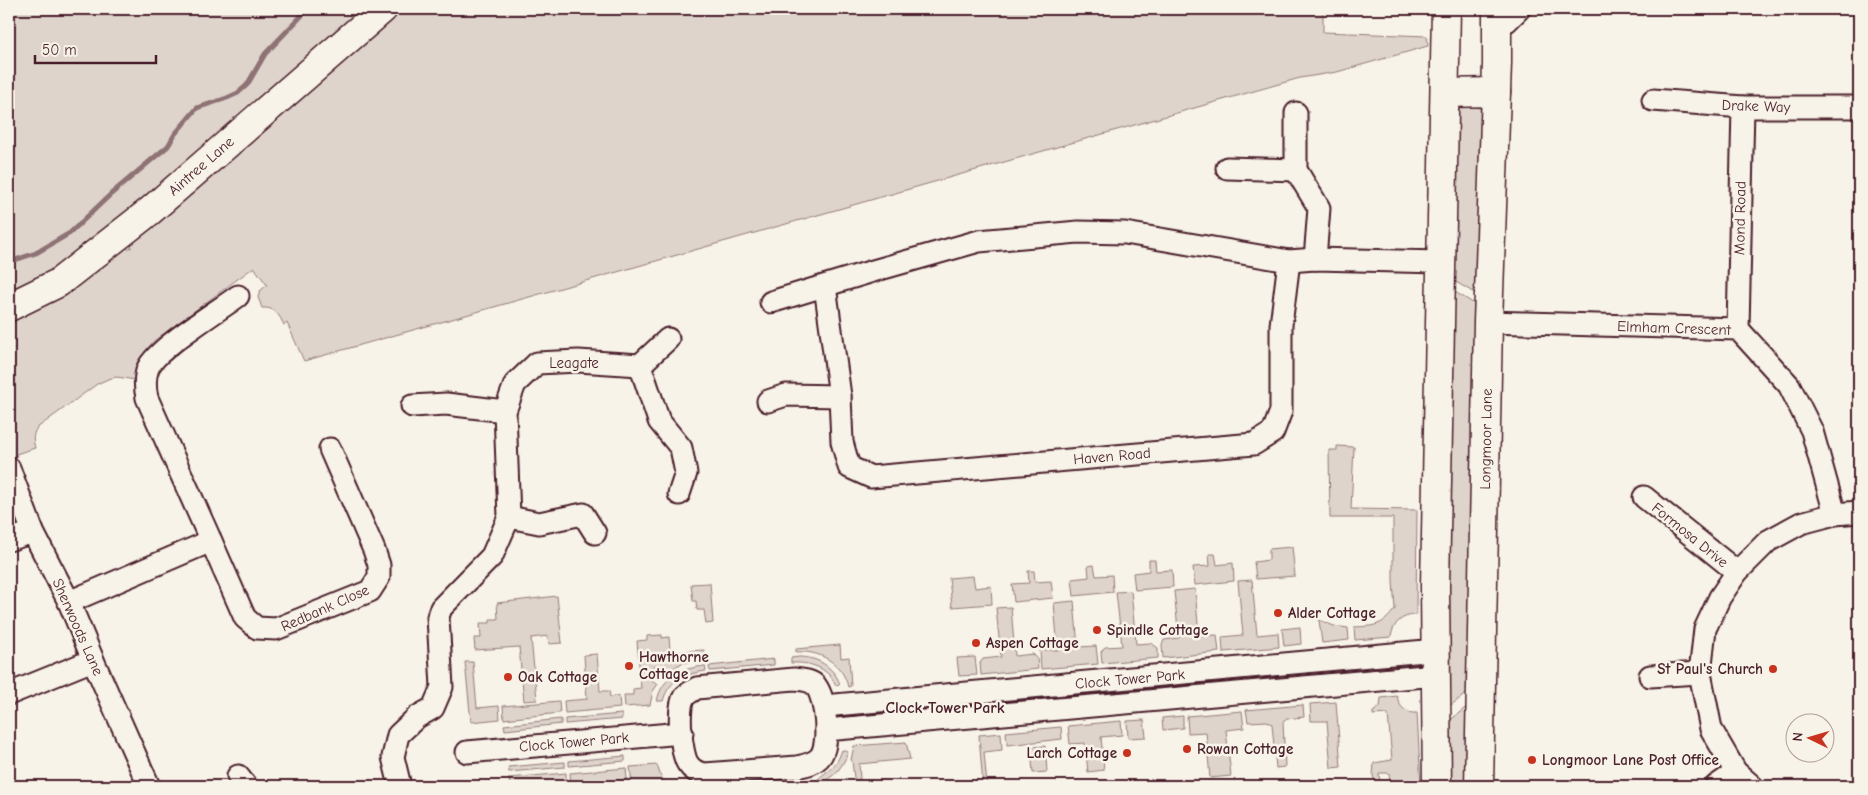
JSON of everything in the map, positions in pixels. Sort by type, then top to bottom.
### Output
[{"type":"main road","name":"Aintree Lane","points":[[9,306],[58,283],[142,217],[383,9]]},
{"type":"main road","points":[[1436,786],[1435,587],[1446,9]]},
{"type":"main road","name":"Longmoor Lane","points":[[1479,786],[1488,322],[1497,16]]},
{"type":"main road","points":[[1445,94],[1496,92]]},
{"type":"street","name":"Longmoor Lane","points":[[1497,16],[1507,21],[1519,9]]},
{"type":"street","name":"Drake Way","points":[[1653,100],[1743,106],[1859,107]]},
{"type":"street","name":"Mond Road","points":[[1738,329],[1743,106]]},
{"type":"street","points":[[1296,113],[1296,170],[1319,208],[1315,259]]},
{"type":"street","points":[[1227,168],[1296,170]]},
{"type":"street","points":[[771,302],[979,241],[1078,232],[1125,233],[1289,261],[1315,259],[1440,262]]},
{"type":"street","name":"Haven Road","points":[[825,286],[840,396],[842,442],[849,467],[870,477],[1254,444],[1273,432],[1281,411],[1282,325],[1289,261]]},
{"type":"street","name":"Redbank Close","points":[[238,296],[161,351],[148,367],[145,378],[147,398],[210,541],[245,618],[257,628],[276,629],[370,591],[380,576],[374,550],[330,449]]},
{"type":"street","name":"Elmham Crescent","points":[[1488,322],[1738,329],[1788,385],[1812,431],[1835,514]]},
{"type":"street","points":[[668,339],[640,364],[659,421],[681,448],[686,473],[679,494]]},
{"type":"street","name":"Leagate","points":[[400,786],[393,757],[398,735],[417,717],[433,708],[442,687],[438,616],[441,608],[492,556],[509,517],[505,411],[515,384],[537,363],[578,361],[640,364]]},
{"type":"street","points":[[768,400],[786,395],[840,396]]},
{"type":"street","points":[[412,406],[446,404],[505,411]]},
{"type":"street","name":"Sherwoods Lane","points":[[9,468],[32,532],[69,602],[149,786]]},
{"type":"street","name":"Formosa Drive","points":[[1644,497],[1736,572]]},
{"type":"street","name":"Formosa Drive","points":[[1752,786],[1736,772],[1710,729],[1700,673],[1706,629],[1720,598],[1736,572],[1768,540],[1801,523],[1835,514],[1859,512]]},
{"type":"street","points":[[509,517],[539,523],[583,514],[595,533]]},
{"type":"street","points":[[9,540],[32,532]]},
{"type":"street","points":[[69,602],[210,541]]},
{"type":"street","points":[[9,694],[93,660]]},
{"type":"street","points":[[1338,660],[1336,672],[1340,684]]},
{"type":"street","name":"Clock Tower Park","points":[[824,706],[942,697],[1338,660],[1436,663]]},
{"type":"street","name":"Clock Tower Park","points":[[826,730],[1340,684],[1436,663]]},
{"type":"street","points":[[1267,667],[1269,690]]},
{"type":"street","points":[[1198,673],[1200,696]]},
{"type":"street","points":[[1650,676],[1700,673]]},
{"type":"street","points":[[794,679],[807,680],[815,685],[824,706],[826,747],[819,758],[809,764],[797,767],[705,774],[697,773],[687,762],[682,733],[681,704],[684,697],[697,688],[794,679]]},
{"type":"street","points":[[1128,680],[1131,691],[1130,703]]},
{"type":"street","points":[[1082,684],[1081,696],[1086,707]]},
{"type":"street","points":[[1014,690],[1016,713]]},
{"type":"street","points":[[942,697],[946,708],[944,720]]},
{"type":"street","name":"Clock Tower Park","points":[[467,752],[682,733]]},
{"type":"street","points":[[1716,786],[1736,772]]},
{"type":"shaded area","points":[[9,9],[356,9],[351,22],[181,171],[44,277],[9,289]]},
{"type":"shaded area","points":[[398,9],[1323,9],[1323,32],[1427,36],[1428,46],[1337,72],[1300,78],[304,361],[287,323],[284,325],[273,310],[262,308],[258,297],[260,291],[267,285],[254,267],[155,340],[141,358],[135,380],[117,377],[97,384],[37,428],[33,438],[35,448],[16,454],[17,456],[13,458],[9,448],[9,316],[126,245],[128,249],[132,247],[127,244],[333,57]]},
{"type":"shaded area","points":[[1462,106],[1480,108],[1484,120],[1476,294],[1451,279],[1456,115]]},
{"type":"shaded area","points":[[1450,289],[1478,306],[1470,691],[1447,708]]},
{"type":"shaded area","points":[[1337,446],[1354,447],[1351,509],[1417,510],[1416,615],[1402,618],[1396,624],[1391,637],[1355,640],[1354,627],[1378,624],[1386,619],[1395,609],[1393,518],[1330,518],[1329,450],[1337,450]]},
{"type":"shaded area","points":[[1858,530],[1859,786],[1851,786]]},
{"type":"shaded area","points":[[1292,547],[1295,576],[1256,579],[1254,562],[1269,560],[1269,549]]},
{"type":"shaded area","points":[[1209,554],[1215,554],[1217,565],[1233,563],[1234,581],[1195,585],[1193,567],[1210,566]]},
{"type":"shaded area","points":[[1149,560],[1155,560],[1156,571],[1172,570],[1173,587],[1135,590],[1133,573],[1149,571]]},
{"type":"shaded area","points":[[1094,565],[1096,576],[1112,575],[1113,592],[1074,596],[1072,579],[1089,577],[1088,566]]},
{"type":"shaded area","points":[[1028,571],[1034,571],[1035,582],[1051,581],[1053,598],[1014,602],[1012,584],[1029,583]]},
{"type":"shaded area","points":[[973,576],[975,588],[991,586],[992,604],[952,607],[949,578]]},
{"type":"shaded area","points":[[1252,580],[1257,635],[1278,633],[1279,647],[1223,652],[1222,637],[1243,635],[1238,581]]},
{"type":"shaded area","points":[[710,583],[713,623],[706,624],[704,610],[697,610],[696,601],[693,601],[691,584]]},
{"type":"shaded area","points":[[1195,589],[1199,636],[1217,635],[1219,652],[1163,658],[1162,645],[1164,640],[1179,638],[1174,591]]},
{"type":"shaded area","points":[[1131,591],[1136,644],[1151,643],[1158,648],[1158,658],[1102,663],[1101,652],[1105,647],[1122,646],[1116,592]]},
{"type":"shaded area","points":[[557,596],[562,643],[549,644],[548,636],[531,638],[537,700],[524,701],[519,647],[475,650],[474,638],[481,638],[480,623],[490,623],[490,619],[498,619],[497,603]]},
{"type":"shaded area","points":[[1074,601],[1078,647],[1096,646],[1098,664],[1041,669],[1040,650],[1058,650],[1054,603]]},
{"type":"shaded area","points":[[1011,607],[1015,656],[1033,654],[1037,658],[1038,669],[981,675],[980,663],[983,659],[1001,657],[996,608]]},
{"type":"shaded area","points":[[1319,620],[1334,626],[1348,628],[1349,640],[1322,643]]},
{"type":"shaded area","points":[[1300,627],[1301,644],[1284,646],[1282,629]]},
{"type":"shaded area","points":[[662,635],[662,638],[669,637],[670,650],[673,652],[704,650],[705,659],[682,663],[667,672],[657,665],[650,668],[650,679],[658,684],[653,691],[650,705],[625,707],[624,695],[633,695],[633,689],[641,688],[637,641],[647,640],[647,636]]},
{"type":"shaded area","points":[[840,645],[841,658],[849,657],[851,686],[848,687],[841,671],[829,660],[813,653],[796,652],[796,649]]},
{"type":"shaded area","points":[[597,654],[600,691],[609,691],[610,697],[619,696],[620,708],[565,713],[564,701],[587,699],[584,655]]},
{"type":"shaded area","points":[[806,657],[824,664],[833,672],[840,684],[836,685],[828,674],[817,667],[805,663],[791,663],[791,658]]},
{"type":"shaded area","points":[[975,657],[977,675],[959,676],[957,658]]},
{"type":"shaded area","points":[[774,659],[774,665],[710,671],[709,666]]},
{"type":"shaded area","points":[[465,662],[473,662],[477,708],[499,706],[500,719],[471,722]]},
{"type":"shaded area","points":[[705,666],[706,671],[679,679],[669,687],[663,701],[657,701],[660,692],[669,679],[681,671]]},
{"type":"shaded area","points":[[1397,696],[1399,703],[1404,709],[1417,713],[1421,786],[1390,786],[1389,773],[1379,773],[1380,786],[1376,786],[1373,776],[1374,763],[1392,760],[1388,714],[1373,715],[1373,712],[1380,707],[1381,698]]},
{"type":"shaded area","points":[[559,701],[560,713],[504,719],[503,706]]},
{"type":"shaded area","points":[[1336,702],[1341,767],[1331,768],[1327,721],[1311,721],[1310,704]]},
{"type":"shaded area","points":[[1470,704],[1469,786],[1448,786],[1448,722]]},
{"type":"shaded area","points":[[1303,705],[1304,717],[1287,719],[1283,722],[1285,767],[1276,768],[1272,724],[1267,721],[1248,722],[1246,710]]},
{"type":"shaded area","points":[[1242,711],[1244,728],[1226,730],[1231,776],[1210,778],[1206,732],[1188,733],[1187,716]]},
{"type":"shaded area","points":[[622,714],[622,719],[565,724],[565,719]]},
{"type":"shaded area","points":[[1183,716],[1183,728],[1163,730],[1162,718]]},
{"type":"shaded area","points":[[561,719],[561,724],[505,730],[504,725]]},
{"type":"shaded area","points":[[1144,720],[1146,737],[1128,738],[1127,721]]},
{"type":"shaded area","points":[[1121,721],[1122,735],[1101,737],[1104,770],[1088,772],[1085,743],[1070,744],[1068,726]]},
{"type":"shaded area","points":[[1061,727],[1062,739],[1007,745],[1006,732]]},
{"type":"shaded area","points":[[1001,733],[1002,750],[984,752],[987,786],[983,786],[979,735]]},
{"type":"shaded area","points":[[906,742],[910,759],[859,764],[860,779],[856,780],[857,786],[855,786],[851,760],[854,746]]},
{"type":"shaded area","points":[[1045,746],[1047,772],[1033,773],[1031,747]]},
{"type":"shaded area","points":[[842,750],[848,752],[841,767],[829,779],[818,784],[818,779],[835,764]]},
{"type":"shaded area","points":[[625,756],[625,761],[569,766],[569,761]]},
{"type":"shaded area","points":[[565,762],[565,767],[509,772],[508,767]]},
{"type":"shaded area","points":[[657,765],[661,777],[667,784],[665,786],[650,786],[649,783],[632,785],[630,767]]},
{"type":"shaded area","points":[[626,768],[627,779],[571,785],[570,773]]},
{"type":"shaded area","points":[[566,773],[566,785],[510,786],[509,778]]},
{"type":"waterway","points":[[9,262],[36,253],[70,233],[111,194],[168,146],[175,134],[197,108],[238,93],[247,85],[265,54],[308,9]]},
{"type":"place","name":"Alder Cottage","points":[[1278,613]]},
{"type":"place","name":"Spindle Cottage","points":[[1097,630]]},
{"type":"place","name":"Aspen Cottage","points":[[976,643]]},
{"type":"place","name":"Hawthorne Cottage","points":[[629,666]]},
{"type":"place","name":"St Paul's Church","points":[[1773,669]]},
{"type":"place","name":"Oak Cottage","points":[[508,677]]},
{"type":"place","name":"Rowan Cottage","points":[[1187,749]]},
{"type":"place","name":"Larch Cottage","points":[[1127,753]]},
{"type":"place","name":"Longmoor Lane Post Office","points":[[1532,760]]},
{"type":"district","name":"Clock Tower Park","points":[[945,708]]}]
